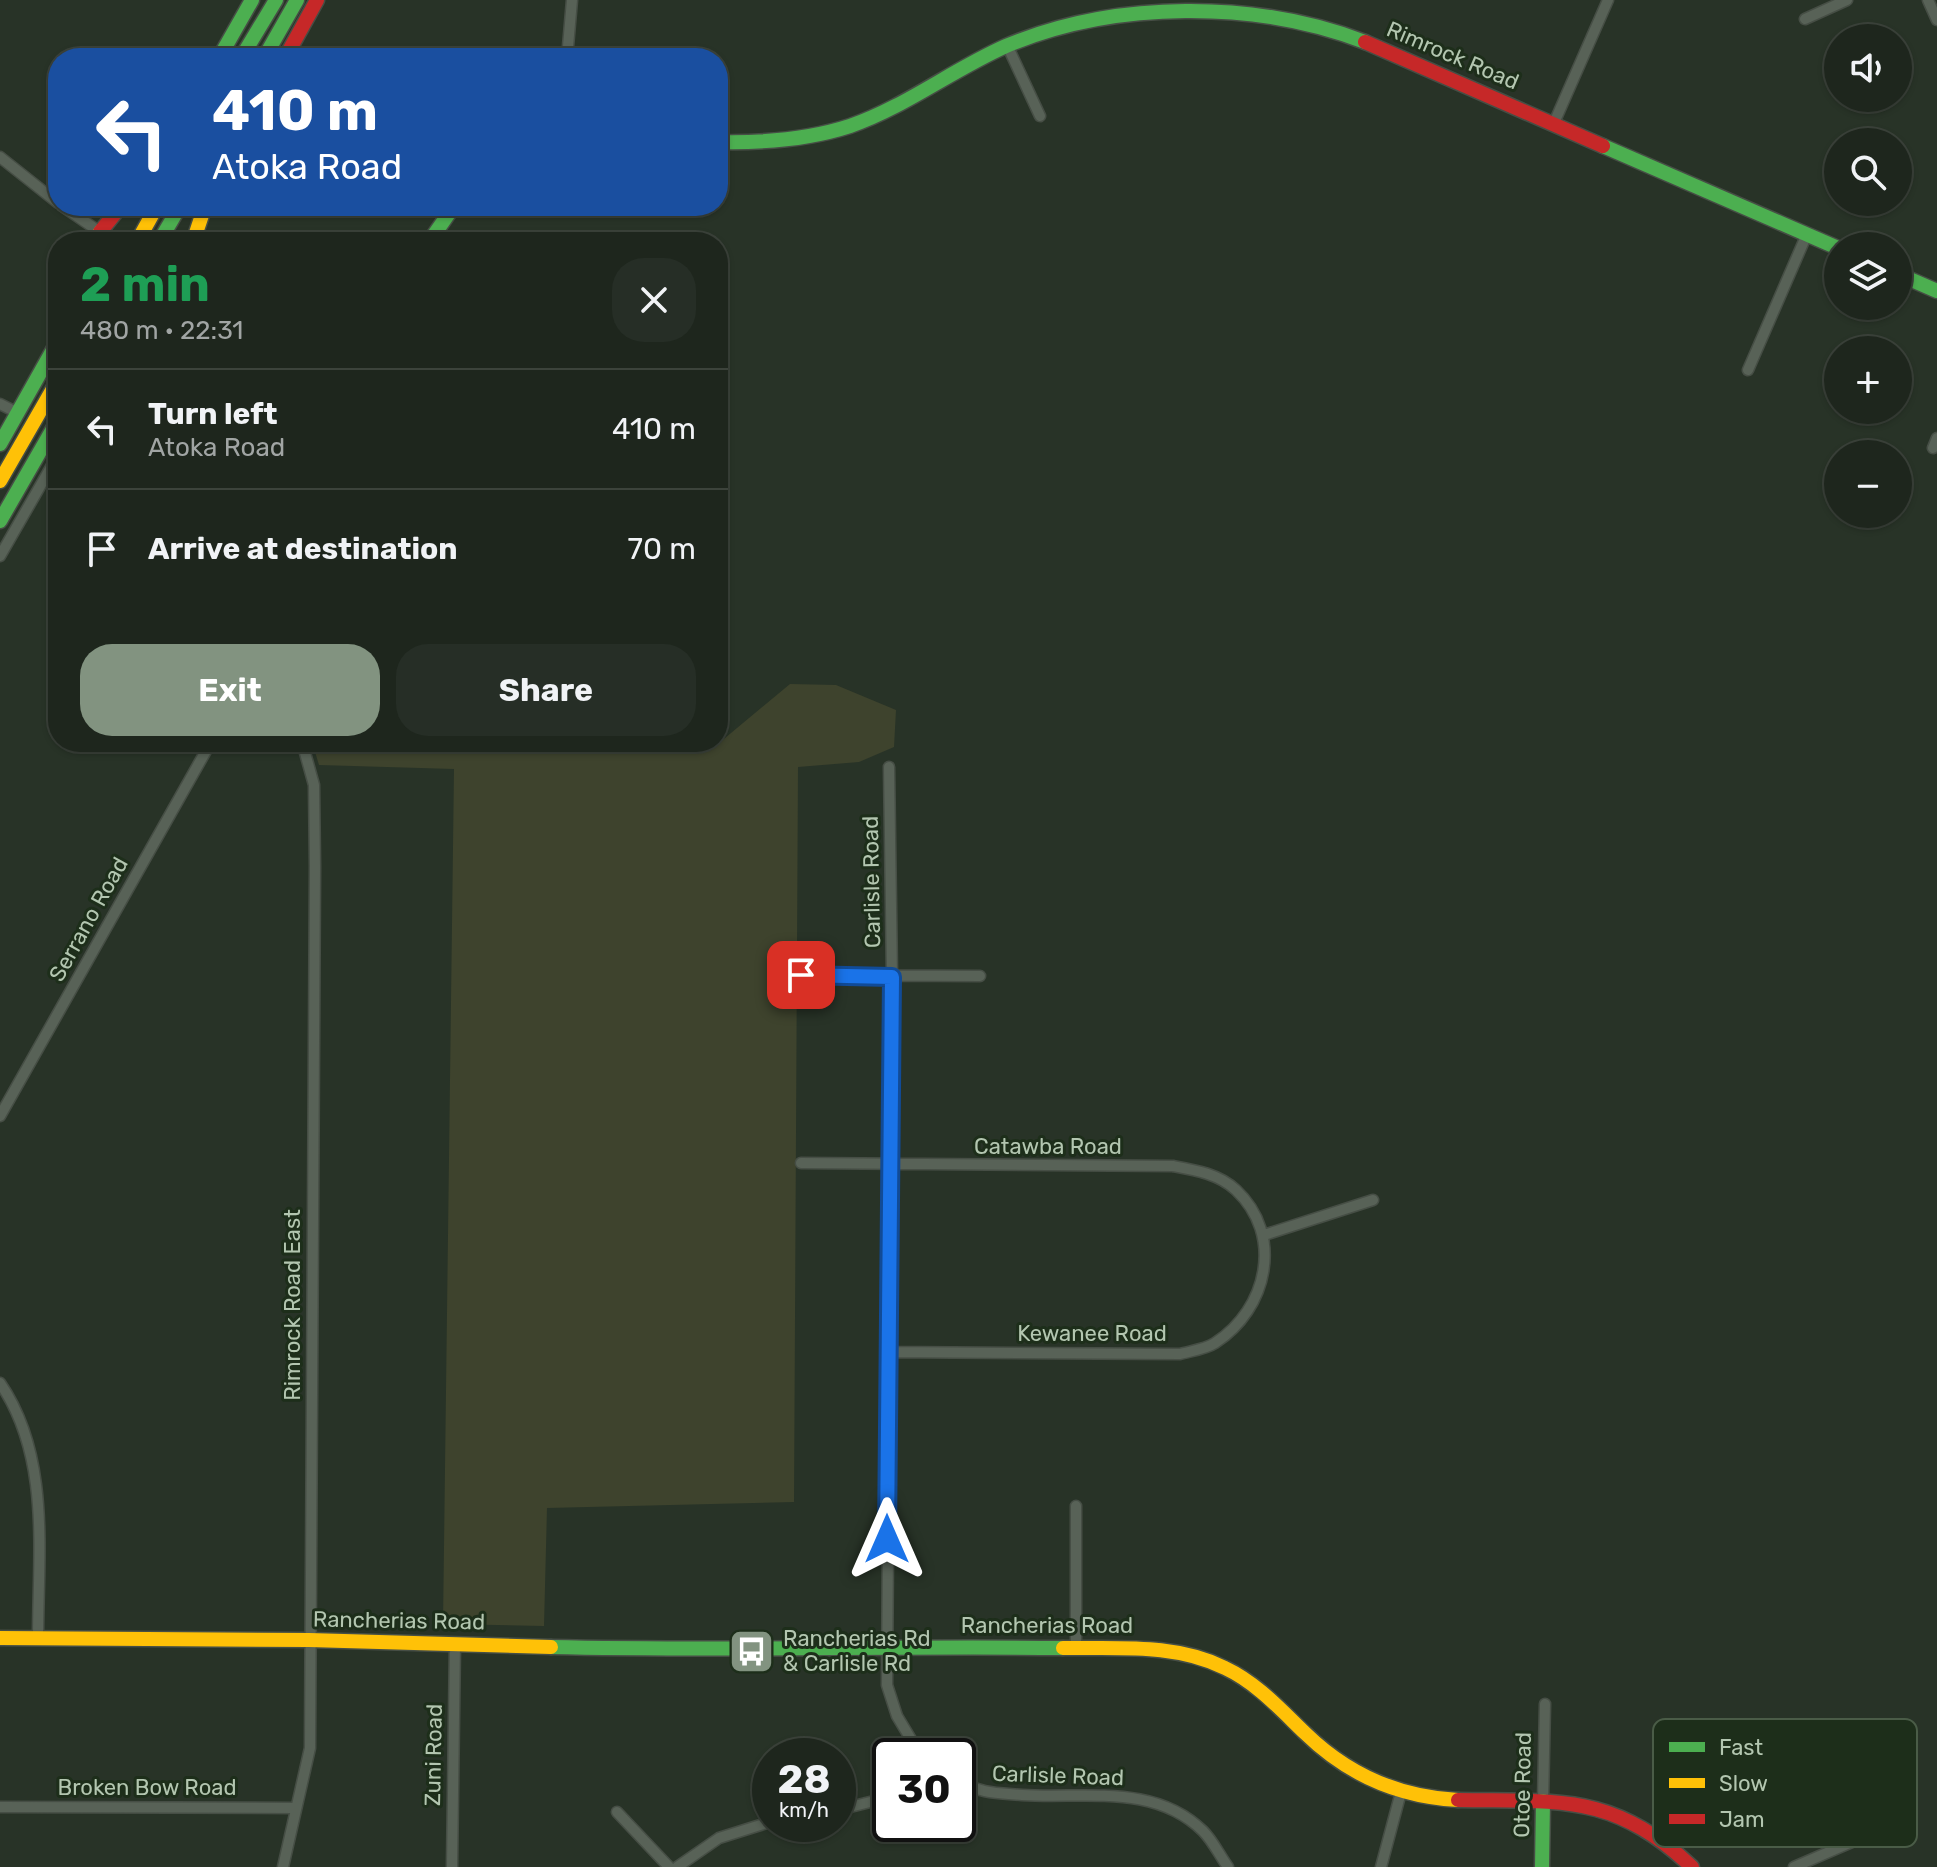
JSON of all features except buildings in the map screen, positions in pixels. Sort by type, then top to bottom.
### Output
[{"type":"street","points":[[225,48],[252,0]]},
{"type":"street","points":[[247,48],[276,0]]},
{"type":"street","points":[[270,48],[297,0]]},
{"type":"street","points":[[291,48],[317,0]]},
{"type":"street","points":[[568,48],[572,0]]},
{"type":"street","points":[[1554,123],[1608,0]]},
{"type":"street","points":[[1805,19],[1847,0]]},
{"type":"street","points":[[1928,0],[1937,20]]},
{"type":"street","name":"Rimrock Road","points":[[728,142],[780,140],[828,132],[865,120],[1007,45],[1042,30],[1135,4],[1239,7],[1302,18],[1378,46],[1824,242]]},
{"type":"street","points":[[1007,45],[1040,116]]},
{"type":"street","points":[[0,157],[48,195]]},
{"type":"street","points":[[74,216],[92,232]]},
{"type":"street","points":[[1748,370],[1807,234]]},
{"type":"street","points":[[1912,280],[1937,291]]},
{"type":"street","points":[[0,444],[48,359]]},
{"type":"street","points":[[0,481],[48,397]]},
{"type":"street","points":[[0,404],[18,413]]},
{"type":"street","points":[[0,521],[48,437]]},
{"type":"street","points":[[0,556],[48,472]]},
{"type":"street","name":"Serrano Road","points":[[0,1116],[205,752]]},
{"type":"street","name":"Rimrock Road East","points":[[283,1867],[310,1748],[315,867],[314,785],[305,752]]},
{"type":"street","name":"Carlisle Road","points":[[889,767],[892,977],[887,1685],[897,1716],[910,1738]]},
{"type":"street","points":[[801,975],[980,976]]},
{"type":"street","name":"Catawba Road","points":[[801,1163],[1173,1166],[1205,1172],[1235,1189],[1252,1210],[1264,1235]]},
{"type":"street","points":[[1264,1235],[1373,1200]]},
{"type":"street","name":"Kewanee Road","points":[[888,1352],[1180,1354],[1213,1345],[1243,1322],[1262,1285],[1264,1235]]},
{"type":"street","points":[[0,1383],[13,1402],[34,1457],[39,1517],[38,1638]]},
{"type":"street","points":[[1076,1506],[1076,1647]]},
{"type":"street","name":"Rancherias Road","points":[[0,1638],[309,1640],[721,1651],[887,1646],[1163,1649],[1213,1662],[1233,1672],[1266,1696],[1333,1758],[1356,1773],[1401,1792],[1452,1800],[1593,1805],[1623,1815],[1653,1831]]},
{"type":"street","name":"Zuni Road","points":[[452,1867],[455,1643]]},
{"type":"street","name":"Otoe Road","points":[[1542,1867],[1545,1704]]},
{"type":"street","name":"Carlisle Road","points":[[976,1791],[1051,1797],[1117,1795],[1168,1805],[1204,1832],[1228,1867]]},
{"type":"street","points":[[1381,1867],[1401,1792]]},
{"type":"street","name":"Broken Bow Road","points":[[0,1807],[294,1808]]},
{"type":"street","points":[[617,1812],[669,1867]]},
{"type":"street","points":[[677,1867],[719,1838],[752,1828]]},
{"type":"street","name":"Rancherias Road","points":[[1671,1847],[1692,1867]]},
{"type":"street","points":[[1794,1867],[1840,1847]]},
{"type":"green space","points":[[790,684],[836,685],[896,710],[894,747],[859,762],[798,767],[794,1502],[547,1508],[544,1626],[443,1624],[454,769],[319,765],[315,752],[728,752],[728,736]]},
{"type":"traffic: fast","points":[[225,48],[252,0]]},
{"type":"traffic: fast","points":[[247,48],[276,0]]},
{"type":"traffic: fast","points":[[270,48],[297,0]]},
{"type":"traffic: fast","points":[[728,142],[784,140],[850,126],[890,109],[1006,46],[1093,20],[1139,13],[1232,13],[1278,18],[1365,42]]},
{"type":"traffic: fast","points":[[1603,146],[1824,242]]},
{"type":"traffic: fast","points":[[165,232],[174,216]]},
{"type":"traffic: fast","points":[[436,232],[447,216]]},
{"type":"traffic: fast","points":[[1912,280],[1937,291]]},
{"type":"traffic: fast","points":[[0,444],[48,359]]},
{"type":"traffic: fast","points":[[0,521],[48,437]]},
{"type":"traffic: fast","points":[[551,1647],[1063,1648]]},
{"type":"traffic: fast","points":[[1542,1867],[1543,1801]]},
{"type":"traffic: slow","points":[[143,232],[151,216]]},
{"type":"traffic: slow","points":[[196,232],[202,216]]},
{"type":"traffic: slow","points":[[0,481],[48,397]]},
{"type":"traffic: slow","points":[[0,1638],[309,1640],[551,1647]]},
{"type":"traffic: slow","points":[[1063,1648],[1146,1649],[1206,1660],[1248,1681],[1322,1748],[1357,1772],[1395,1789],[1458,1800]]},
{"type":"traffic: jam","points":[[291,48],[317,0]]},
{"type":"traffic: jam","points":[[1365,42],[1603,146]]},
{"type":"traffic: jam","points":[[100,232],[113,216]]},
{"type":"traffic: jam","points":[[1458,1800],[1556,1802],[1583,1806],[1610,1813],[1653,1836]]},
{"type":"traffic: jam","points":[[1668,1847],[1692,1867]]},
{"type":"place","name":"Rancherias Rd & Carlisle Rd","points":[[752,1651]]},
{"type":"route","points":[[801,975],[892,977],[887,1539]]}]
